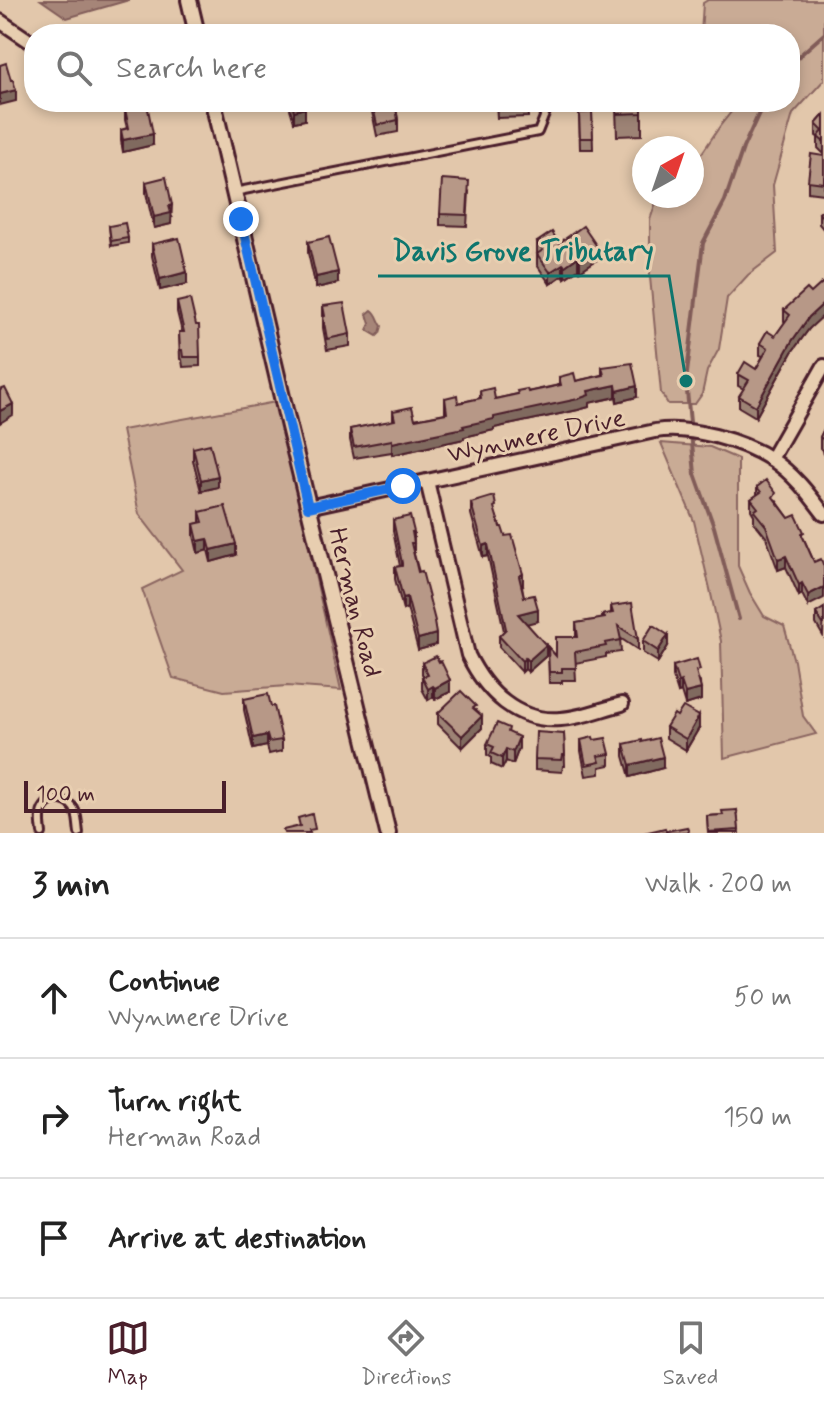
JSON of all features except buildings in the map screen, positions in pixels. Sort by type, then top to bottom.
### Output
[{"type":"street","points":[[189,0],[195,24]]},
{"type":"street","points":[[0,21],[24,37]]},
{"type":"street","name":"Herman Road","points":[[215,112],[388,833]]},
{"type":"street","points":[[771,459],[824,366]]},
{"type":"street","name":"Wynmere Drive","points":[[308,507],[655,431],[690,430],[730,441],[771,459],[798,482],[824,514]]},
{"type":"street","points":[[427,481],[468,655],[489,690],[514,709],[544,719],[562,719],[622,704]]},
{"type":"lane","points":[[234,192],[538,132],[546,112]]},
{"type":"lane","points":[[42,833],[43,807],[53,800],[64,800],[76,811],[79,833]]},
{"type":"shaded area","points":[[41,0],[129,0],[67,18]]},
{"type":"shaded area","points":[[708,0],[824,0],[824,80],[800,106],[800,24],[702,24],[703,3]]},
{"type":"shaded area","points":[[731,112],[795,112],[773,185],[777,253],[748,275],[727,298],[719,349],[707,371],[702,394],[695,404],[668,404],[661,393],[650,277],[650,220],[654,208],[704,208],[704,150]]},
{"type":"shaded area","points":[[372,310],[382,326],[377,336],[367,330],[370,324],[367,314]]},
{"type":"shaded area","points":[[276,402],[341,690],[287,686],[224,691],[173,678],[142,589],[182,570],[139,514],[122,430]]},
{"type":"shaded area","points":[[661,443],[710,447],[738,459],[738,566],[764,616],[784,626],[794,661],[803,716],[816,734],[724,758],[721,641],[694,521]]},
{"type":"waterway","points":[[800,55],[824,34]]},
{"type":"waterway","points":[[739,619],[714,527],[695,474],[686,381],[703,243],[725,201],[759,112]]},
{"type":"place","name":"Davis Grove Tributary","points":[[686,381]]},
{"type":"route","points":[[241,219],[308,507],[403,486]]}]
